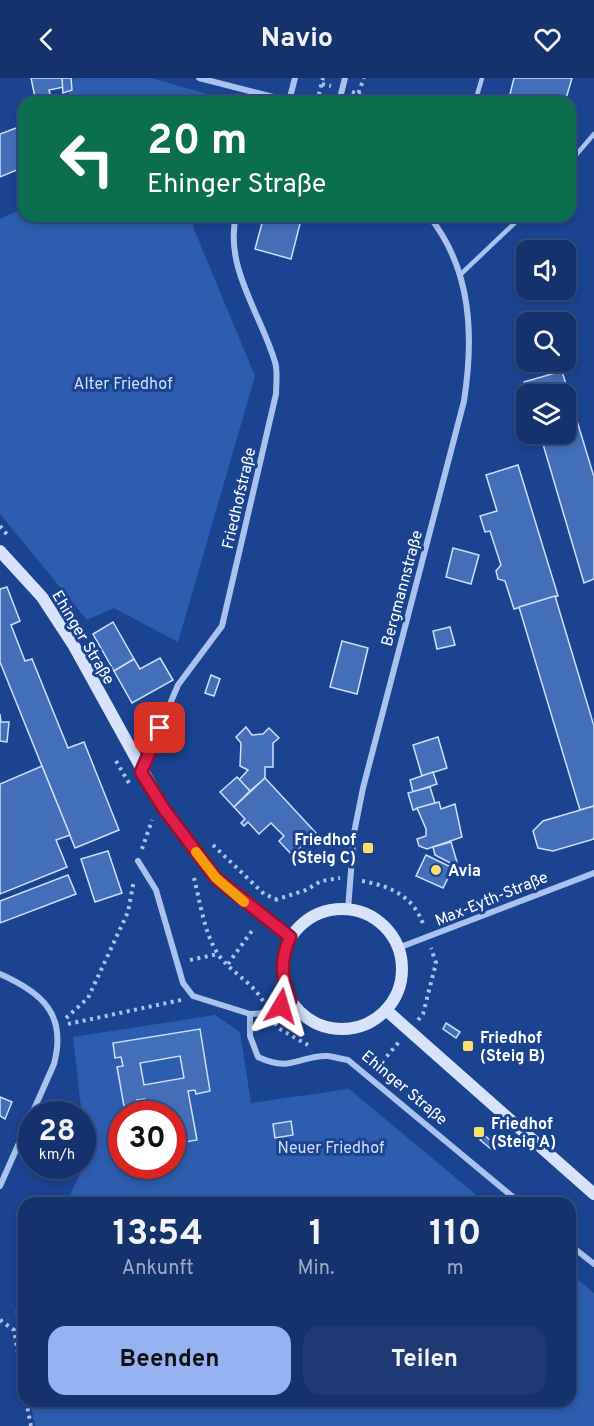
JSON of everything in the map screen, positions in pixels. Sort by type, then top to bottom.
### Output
[{"type":"main road","name":"Ehinger Straße","points":[[0,551],[42,597],[74,646],[141,772],[164,809],[216,878],[290,937]]},
{"type":"main road","points":[[348,909],[378,921],[390,932],[402,963],[401,980],[396,996],[386,1010],[371,1022],[353,1028],[335,1029],[317,1024],[301,1014],[290,1000],[282,974],[282,960],[290,937],[303,923],[316,915],[348,909]]},
{"type":"main road","points":[[386,1010],[408,1032],[594,1194]]},
{"type":"street","points":[[199,78],[255,96]]},
{"type":"street","points":[[292,96],[295,78]]},
{"type":"street","points":[[340,96],[345,78]]},
{"type":"street","name":"Friedhofstraße","points":[[141,772],[178,685],[222,626],[276,394],[276,364],[235,259],[232,235],[235,222]]},
{"type":"street","name":"Bergmannstraße","points":[[348,909],[354,833],[363,788],[464,401],[470,361],[469,312],[461,274],[447,244],[433,222]]},
{"type":"street","points":[[138,861],[156,890],[183,983],[193,996],[250,1014],[269,1013],[290,1000]]},
{"type":"street","name":"Max-Eyth-Straße","points":[[398,948],[594,873]]},
{"type":"street","points":[[0,974],[22,984],[45,1001],[58,1026],[59,1045],[54,1064],[0,1186]]},
{"type":"street","points":[[250,1014],[250,1036],[258,1057],[272,1064],[296,1064],[327,1056]]},
{"type":"street","name":"Ehinger Straße","points":[[327,1056],[348,1060],[513,1197]]},
{"type":"street","points":[[576,1250],[594,1264]]},
{"type":"lane","points":[[477,96],[482,78]]},
{"type":"lane","points":[[576,155],[594,134]]},
{"type":"lane","points":[[461,274],[516,222]]},
{"type":"path","points":[[318,96],[323,78]]},
{"type":"path","points":[[358,94],[363,96]]},
{"type":"path","points":[[58,1026],[88,998],[128,912],[138,861],[151,820],[164,809]]},
{"type":"path","points":[[151,820],[158,829]]},
{"type":"path","points":[[193,874],[207,926],[218,954],[255,988],[278,1028],[327,1056]]},
{"type":"path","points":[[228,964],[276,899],[288,898],[321,881],[337,877],[386,885],[399,893],[417,912],[436,963],[423,1014],[368,1078]]},
{"type":"path","points":[[177,963],[218,954]]},
{"type":"path","points":[[58,1026],[168,1005],[193,996]]},
{"type":"path","points":[[0,1320],[14,1330],[18,1353]]},
{"type":"path","points":[[27,1407],[30,1426]]},
{"type":"green space","points":[[73,78],[151,78],[214,96],[68,96]]},
{"type":"green space","name":"Alter Friedhof","points":[[18,211],[18,222],[194,222],[193,227],[255,376],[178,642],[114,608],[87,620],[0,514],[0,219]]},
{"type":"green space","name":"Neuer Friedhof","points":[[215,1015],[240,1032],[251,1103],[349,1089],[479,1197],[69,1197],[77,1179],[96,1179],[96,1101],[80,1101],[73,1037]]},
{"type":"green space","points":[[576,1278],[594,1293],[594,1426],[35,1426],[31,1407],[576,1407]]},
{"type":"green space","points":[[18,1304],[18,1329],[15,1311]]},
{"type":"building","points":[[31,78],[62,78],[64,87],[49,90],[50,96],[35,96]]},
{"type":"building","points":[[62,78],[71,78],[72,90],[63,93]]},
{"type":"building","points":[[514,78],[572,78],[567,96],[510,96]]},
{"type":"building","points":[[18,127],[18,170],[0,177],[0,134]]},
{"type":"building","points":[[262,222],[300,222],[291,259],[255,249]]},
{"type":"building","points":[[562,372],[566,384],[525,384],[524,382]]},
{"type":"building","points":[[576,417],[594,477],[594,579],[584,583],[543,444],[576,444]]},
{"type":"building","points":[[518,465],[558,596],[514,609],[505,581],[498,579],[496,571],[501,565],[490,531],[485,532],[480,516],[497,511],[486,475]]},
{"type":"building","points":[[453,548],[479,555],[471,584],[446,577]]},
{"type":"building","points":[[7,587],[20,621],[11,625],[25,661],[32,659],[68,748],[84,742],[119,830],[75,848],[0,662],[0,589]]},
{"type":"building","points":[[555,596],[594,726],[594,806],[580,810],[519,607]]},
{"type":"building","points":[[113,622],[134,659],[114,671],[93,634]]},
{"type":"building","points":[[450,627],[455,645],[437,649],[433,631]]},
{"type":"building","points":[[342,641],[368,648],[357,694],[330,687]]},
{"type":"building","points":[[160,658],[173,680],[132,703],[114,671],[134,659],[140,669]]},
{"type":"building","points":[[211,675],[220,679],[214,696],[205,693]]},
{"type":"building","points":[[0,714],[1,722],[9,722],[7,742],[0,741]]},
{"type":"building","points":[[246,727],[252,735],[263,734],[269,728],[279,738],[273,743],[273,767],[265,767],[265,778],[250,791],[239,780],[248,770],[240,766],[241,743],[236,737]]},
{"type":"building","points":[[438,737],[447,768],[422,776],[413,745]]},
{"type":"building","points":[[42,766],[70,835],[56,840],[67,867],[0,894],[0,784]]},
{"type":"building","points":[[433,772],[437,784],[413,792],[410,780]]},
{"type":"building","points":[[237,777],[250,791],[234,807],[220,792]]},
{"type":"building","points":[[265,778],[316,833],[292,855],[279,841],[284,836],[271,823],[259,834],[248,822],[244,826],[241,823],[245,819],[234,807]]},
{"type":"building","points":[[430,787],[435,803],[413,810],[408,793]]},
{"type":"building","points":[[439,802],[441,809],[455,804],[462,837],[427,849],[419,846],[417,839],[426,836],[426,829],[417,808]]},
{"type":"building","points":[[594,806],[594,839],[553,851],[538,848],[533,831],[543,821]]},
{"type":"building","points":[[451,842],[457,862],[452,864],[435,855],[433,847]]},
{"type":"building","points":[[108,851],[122,893],[95,902],[81,859]]},
{"type":"building","points":[[426,855],[453,868],[443,888],[416,876]]},
{"type":"building","points":[[68,875],[76,894],[0,923],[0,901]]},
{"type":"building","points":[[446,1023],[460,1032],[456,1038],[443,1029]]},
{"type":"building","points":[[200,1029],[210,1091],[196,1094],[195,1090],[188,1091],[197,1140],[186,1142],[186,1101],[145,1101],[145,1099],[123,1101],[117,1067],[123,1066],[121,1057],[115,1058],[113,1043]],"holes":[[[180,1056],[184,1078],[144,1085],[140,1063]]]},
{"type":"building","points":[[0,1097],[12,1102],[5,1119],[0,1116]]},
{"type":"building","points":[[291,1121],[293,1135],[275,1138],[273,1124]]},
{"type":"building","points":[[484,1135],[495,1144],[491,1149],[480,1140]]},
{"type":"slow traffic","points":[[196,852],[216,878],[244,902]]},
{"type":"place","name":"Friedhof (Steig C)","points":[[368,848]]},
{"type":"place","name":"Avia","points":[[436,870]]},
{"type":"place","name":"Friedhof (Steig B)","points":[[468,1046]]},
{"type":"place","name":"Friedhof (Steig A)","points":[[479,1132]]},
{"type":"route","points":[[160,728],[141,772],[164,809],[216,878],[290,937],[282,960],[282,974],[284,987],[290,1000],[281,1006]]}]
